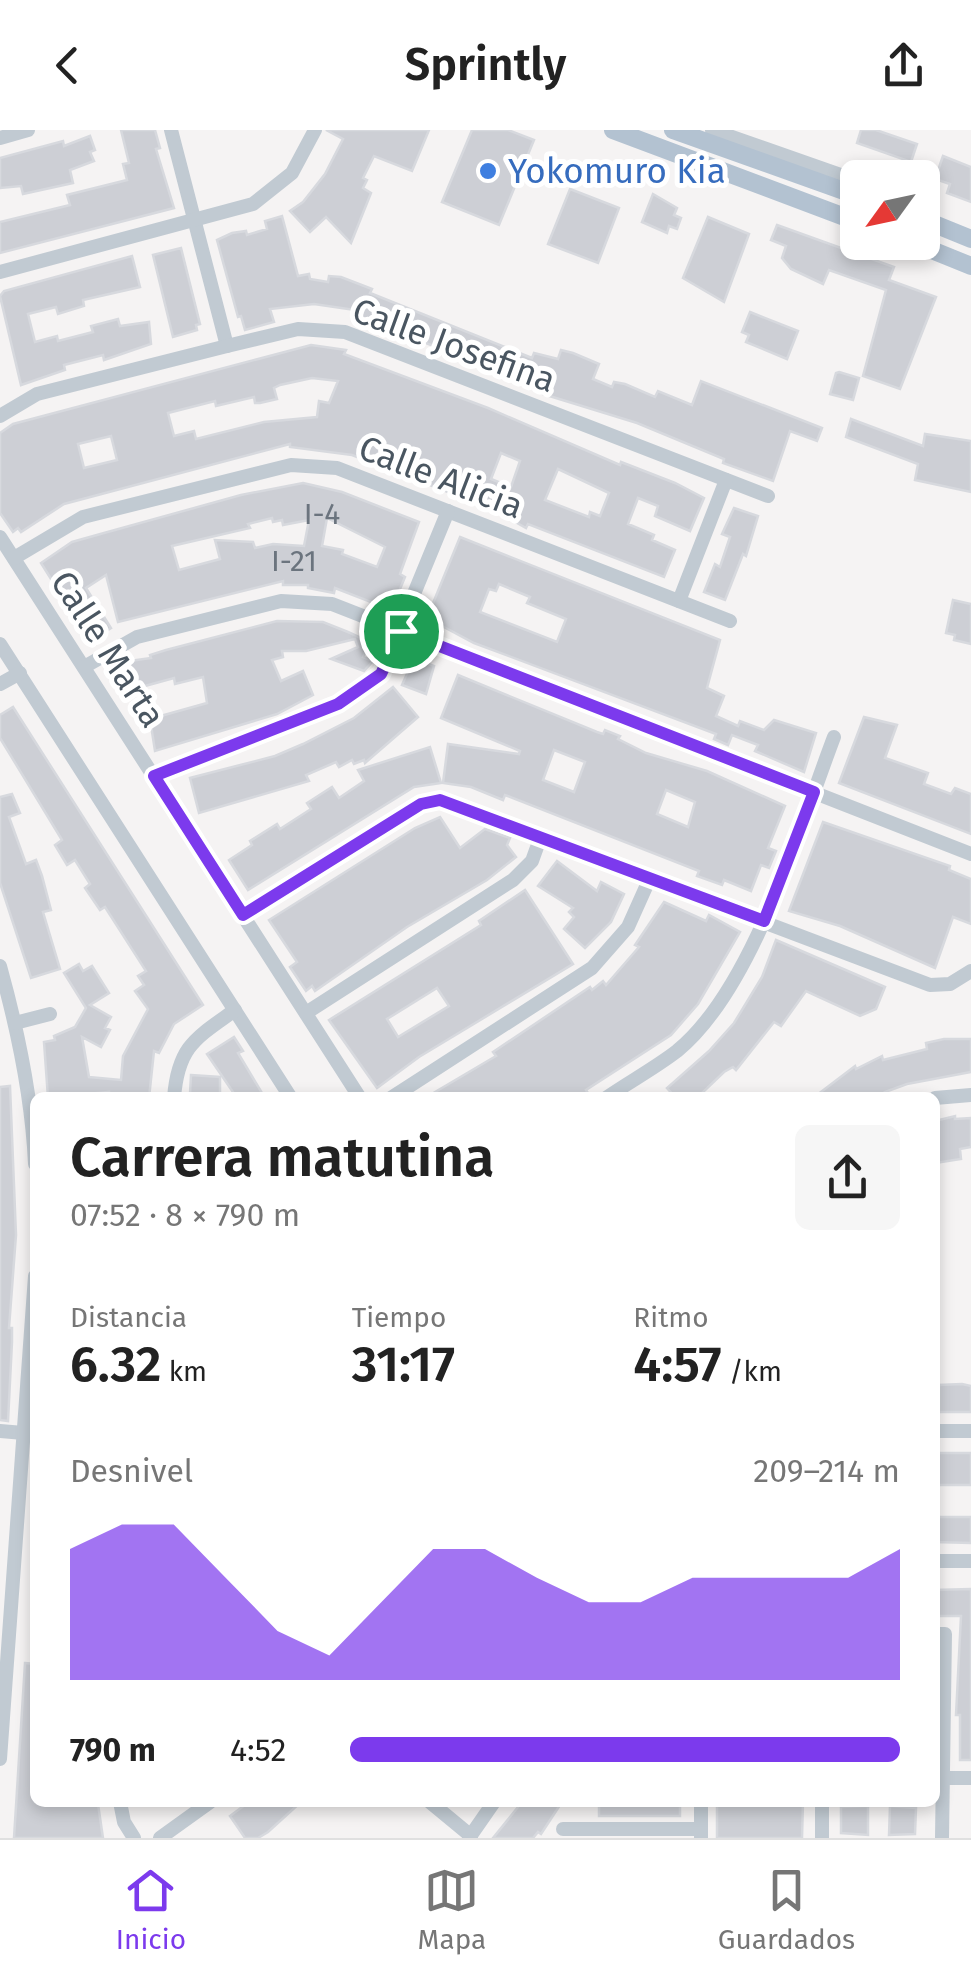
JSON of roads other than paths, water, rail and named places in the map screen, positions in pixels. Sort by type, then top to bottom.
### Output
[{"type":"main road","points":[[612,130],[840,215]]},
{"type":"main road","points":[[673,130],[840,190]]},
{"type":"main road","points":[[940,226],[971,239]]},
{"type":"main road","points":[[940,253],[971,266]]},
{"type":"street","points":[[0,138],[28,130]]},
{"type":"street","points":[[171,130],[227,346]]},
{"type":"street","points":[[0,272],[253,204],[292,173],[316,130]]},
{"type":"street","points":[[712,130],[737,134],[840,173]]},
{"type":"street","name":"Calle Josefina","points":[[0,416],[37,394],[227,346],[298,329],[344,332],[768,496]]},
{"type":"street","name":"Calle Alicia","points":[[14,558],[83,517],[291,465],[337,468],[730,620]]},
{"type":"street","points":[[679,601],[726,480]]},
{"type":"street","points":[[154,776],[338,704],[381,674],[448,511]]},
{"type":"street","name":"Calle Marta","points":[[0,537],[356,1092]]},
{"type":"street","points":[[84,667],[137,637],[281,601],[332,604],[971,854]]},
{"type":"street","points":[[0,644],[288,1092]]},
{"type":"street","points":[[0,684],[20,673]]},
{"type":"street","points":[[615,1092],[679,1050],[732,985],[764,921],[834,737]]},
{"type":"street","points":[[243,915],[421,804],[440,800],[930,985],[950,984],[971,971]]},
{"type":"street","points":[[306,1013],[513,880],[532,861],[541,836]]},
{"type":"street","points":[[400,1092],[592,968],[628,927],[650,878]]},
{"type":"street","points":[[0,966],[16,1023],[30,1109]]},
{"type":"street","points":[[174,1092],[176,1069],[189,1043],[236,1010]]},
{"type":"street","points":[[16,1023],[50,1014]]},
{"type":"street","points":[[940,1098],[971,1095]]},
{"type":"street","points":[[940,1430],[971,1431]]},
{"type":"street","points":[[0,1431],[30,1434],[0,1758]]},
{"type":"street","points":[[940,1561],[971,1561]]},
{"type":"street","points":[[940,1634],[945,1634],[940,1754]]},
{"type":"street","points":[[940,1778],[971,1778]]},
{"type":"street","points":[[940,1798],[942,1838]]},
{"type":"street","points":[[121,1807],[124,1822],[134,1838]]},
{"type":"street","points":[[160,1838],[203,1807]]},
{"type":"street","points":[[436,1807],[470,1837],[491,1807]]},
{"type":"street","points":[[562,1828],[701,1833],[701,1807]]},
{"type":"street","points":[[822,1807],[822,1838]]},
{"type":"place","name":"Yokomuro Kia","points":[[488,171]]}]
